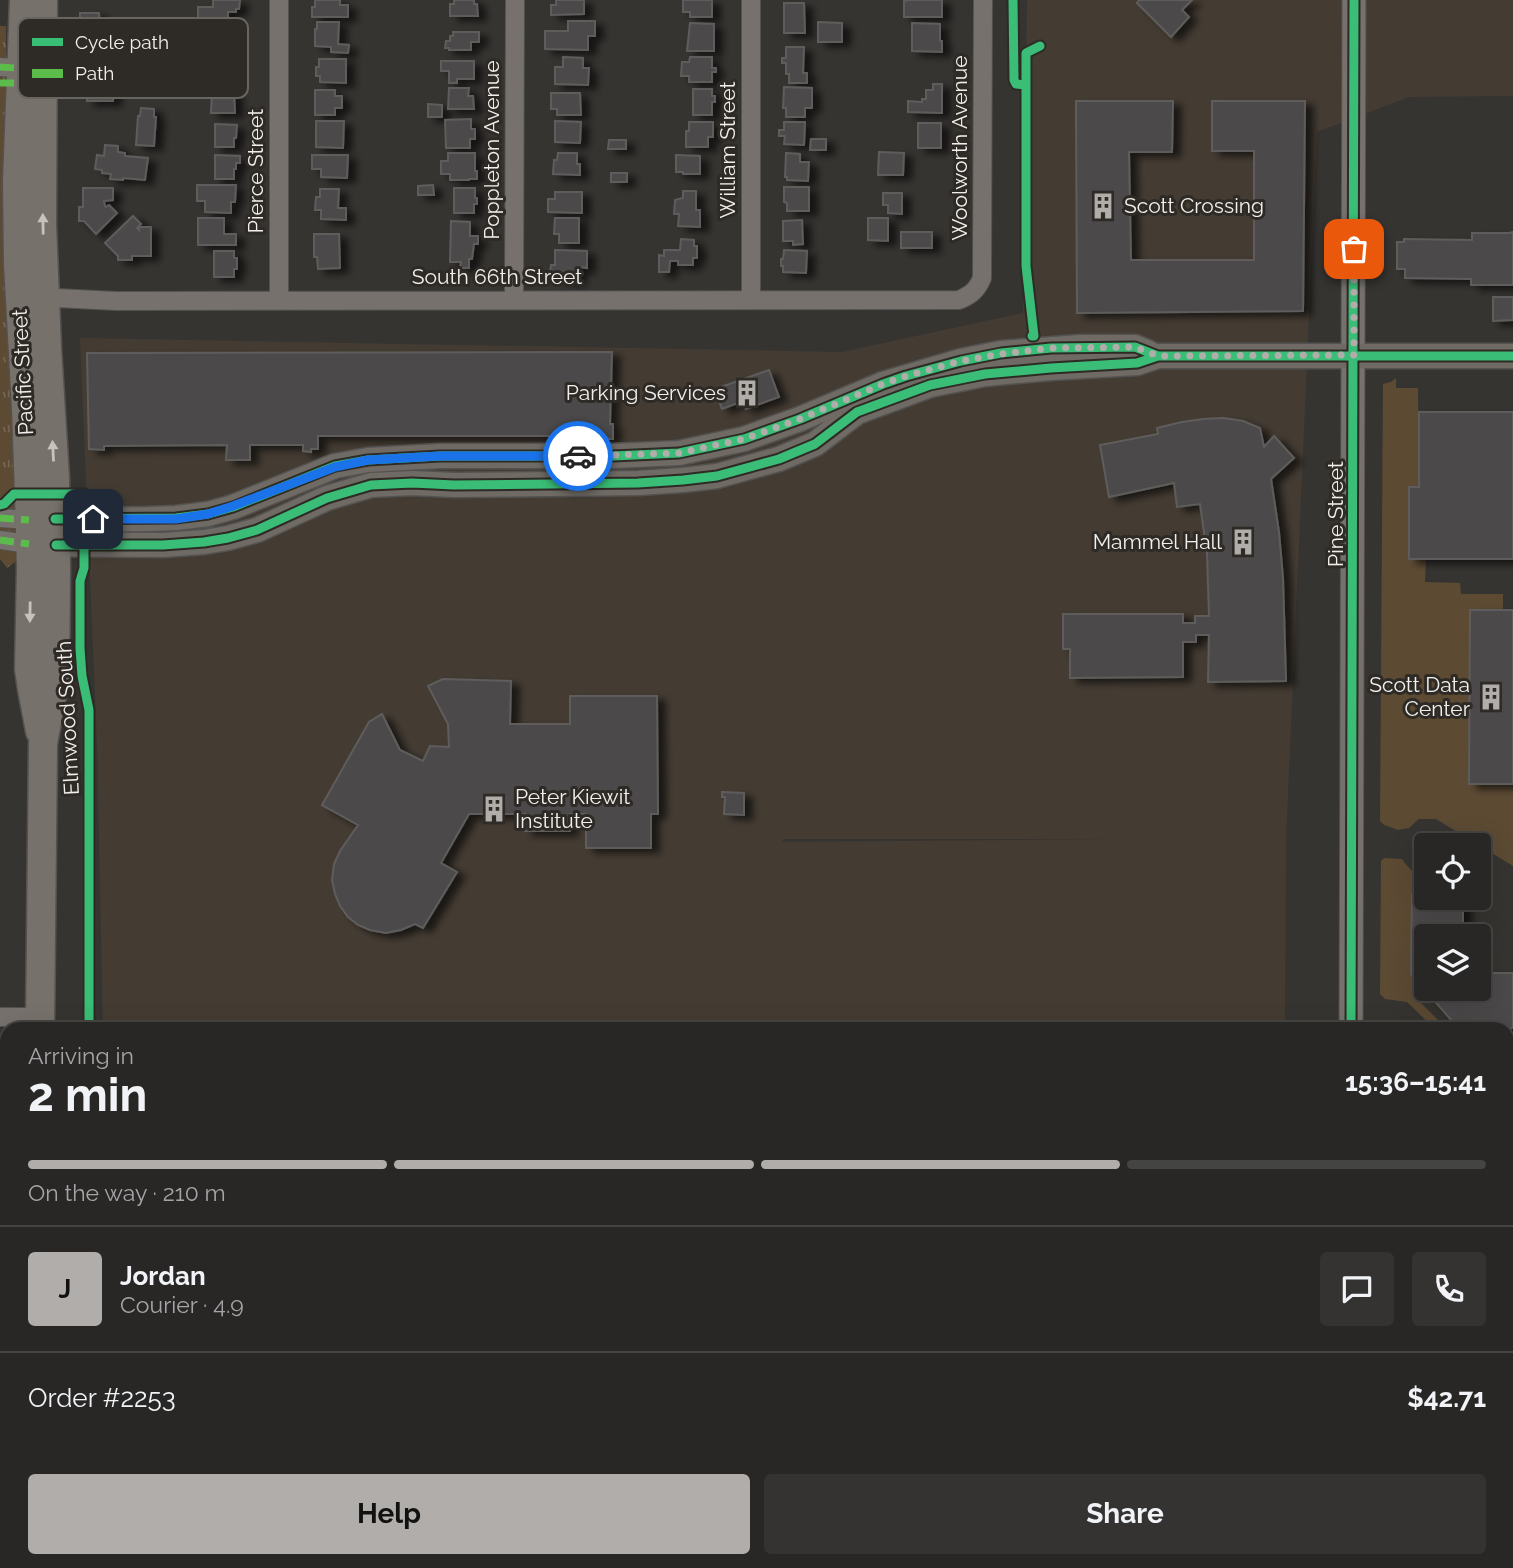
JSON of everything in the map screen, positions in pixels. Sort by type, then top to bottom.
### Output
[{"type":"main road","name":"Pacific Street","points":[[22,18],[24,0]]},
{"type":"main road","name":"Pacific Street","points":[[37,18],[43,0]]},
{"type":"main road","name":"Pacific Street","points":[[17,75],[17,181],[55,477],[42,532],[55,680],[43,743],[40,1022]]},
{"type":"main road","points":[[42,532],[147,519],[193,517],[233,506],[335,467],[368,460],[440,456],[613,456],[679,453],[744,439],[883,384],[961,361],[1001,354],[1080,347],[1135,347],[1158,356]]},
{"type":"main road","points":[[42,532],[163,545],[204,542],[257,530],[327,498],[371,485],[638,483],[718,476],[779,459],[815,444],[857,412],[930,385],[985,374],[1137,363],[1158,356],[1513,356]]},
{"type":"main road","points":[[300,510],[313,493],[404,458]]},
{"type":"street","name":"Pierce Street","points":[[279,0],[279,299]]},
{"type":"street","name":"Poppleton Avenue","points":[[514,300],[515,0]]},
{"type":"street","name":"William Street","points":[[751,0],[751,300]]},
{"type":"street","name":"Woolworth Avenue","points":[[972,293],[982,278],[983,0]]},
{"type":"street","name":"Pine Street","points":[[1352,1022],[1354,0]]},
{"type":"street","name":"South 66th Street","points":[[32,297],[116,301],[959,300],[972,293]]},
{"type":"street","points":[[0,518],[42,532]]},
{"type":"street","points":[[0,540],[42,532]]},
{"type":"street","points":[[0,1017],[33,1022]]},
{"type":"shaded area","points":[[1027,0],[1513,0],[1513,96],[1409,97],[1317,132],[1286,839],[1285,1022],[103,1022],[97,743],[80,338],[842,352],[1023,313]],"holes":[[[784,839],[1118,839],[782,842]]]},
{"type":"green space","points":[[0,26],[6,26],[6,262],[17,477],[14,494],[15,562],[7,568],[0,559]]},
{"type":"green space","points":[[1396,378],[1396,388],[1418,388],[1419,487],[1409,487],[1426,559],[1425,582],[1460,583],[1461,594],[1503,594],[1503,610],[1470,610],[1469,783],[1513,784],[1513,866],[1491,853],[1491,833],[1459,833],[1436,819],[1419,819],[1409,828],[1398,830],[1380,821],[1383,384]]},
{"type":"green space","points":[[1384,858],[1402,859],[1414,872],[1414,893],[1411,893],[1411,973],[1414,976],[1412,994],[1414,1001],[1419,1001],[1440,1022],[1428,1022],[1407,1002],[1385,999],[1380,994],[1381,861]]},
{"type":"building","points":[[213,0],[240,0],[239,9],[236,9],[236,12],[228,12],[228,18],[198,18],[198,7],[213,7]]},
{"type":"building","points":[[315,0],[340,0],[340,5],[348,5],[348,17],[312,17]]},
{"type":"building","points":[[454,0],[474,0],[478,16],[450,16],[450,4],[454,4]]},
{"type":"building","points":[[556,0],[584,0],[584,14],[551,15],[551,5],[556,5]]},
{"type":"building","points":[[683,0],[712,0],[712,17],[690,17],[690,12],[683,12]]},
{"type":"building","points":[[942,0],[942,17],[904,17],[904,1]]},
{"type":"building","points":[[1139,0],[1192,0],[1182,10],[1189,17],[1171,37],[1137,3]]},
{"type":"building","points":[[784,3],[804,3],[805,33],[784,33]]},
{"type":"building","points":[[80,13],[99,13],[99,18],[80,18]]},
{"type":"building","points":[[568,21],[595,21],[595,36],[588,36],[588,50],[545,49],[545,31],[568,31]]},
{"type":"building","points":[[317,22],[339,22],[338,44],[349,45],[348,53],[331,52],[331,47],[315,46]]},
{"type":"building","points":[[818,22],[842,23],[842,42],[818,42]]},
{"type":"building","points":[[690,23],[714,24],[714,51],[687,51]]},
{"type":"building","points":[[912,23],[940,24],[942,52],[912,51]]},
{"type":"building","points":[[453,32],[479,32],[479,42],[471,42],[471,50],[449,50],[445,48],[446,41],[450,41]]},
{"type":"building","points":[[786,47],[804,47],[803,73],[807,73],[807,83],[789,83],[786,63],[782,63],[782,58],[786,58]]},
{"type":"building","points":[[563,57],[583,58],[583,68],[589,68],[588,85],[555,84],[555,67],[563,67]]},
{"type":"building","points":[[690,57],[712,57],[712,68],[716,68],[716,72],[712,72],[712,82],[689,82],[689,76],[681,76],[682,62],[689,62]]},
{"type":"building","points":[[319,59],[346,59],[346,83],[320,82],[320,76],[316,76]]},
{"type":"building","points":[[441,61],[474,61],[474,79],[457,79],[457,83],[449,83],[449,71],[441,71]]},
{"type":"building","points":[[933,84],[942,84],[942,113],[908,112],[908,101],[922,102],[922,99],[926,99],[926,90],[933,90]]},
{"type":"building","points":[[784,87],[812,88],[812,108],[805,108],[805,117],[786,117],[786,108],[783,108]]},
{"type":"building","points":[[449,88],[469,88],[468,96],[473,96],[474,109],[448,109]]},
{"type":"building","points":[[693,89],[712,89],[715,102],[712,102],[712,115],[693,115]]},
{"type":"building","points":[[315,90],[335,90],[335,96],[342,96],[342,108],[335,108],[335,115],[315,115]]},
{"type":"building","points":[[551,93],[580,93],[581,115],[557,115],[557,109],[551,109]]},
{"type":"building","points":[[87,98],[113,98],[113,101],[87,101]]},
{"type":"building","points":[[212,98],[234,98],[235,113],[211,113]]},
{"type":"building","name":"Scott Crossing","points":[[1076,101],[1173,101],[1172,152],[1129,152],[1131,260],[1254,260],[1254,151],[1212,151],[1212,101],[1305,101],[1303,311],[1077,313]]},
{"type":"building","points":[[428,104],[442,105],[442,117],[428,117]]},
{"type":"building","points":[[141,108],[154,109],[154,146],[136,145]]},
{"type":"building","points":[[471,119],[475,139],[470,139],[470,148],[446,148],[445,120]]},
{"type":"building","points":[[316,121],[344,121],[343,148],[316,147]]},
{"type":"building","points":[[555,121],[581,122],[580,143],[555,142]]},
{"type":"building","points":[[689,122],[713,122],[713,137],[708,137],[708,147],[686,147]]},
{"type":"building","points":[[784,122],[805,122],[804,145],[784,144],[785,136],[779,136],[779,130],[784,130]]},
{"type":"building","points":[[918,123],[941,123],[941,148],[918,148]]},
{"type":"building","points":[[215,124],[237,125],[234,147],[215,147]]},
{"type":"building","points":[[811,139],[826,139],[826,150],[810,150]]},
{"type":"building","points":[[609,140],[626,140],[626,149],[608,149]]},
{"type":"building","points":[[105,145],[118,146],[118,152],[125,153],[125,156],[148,158],[145,180],[110,179],[111,174],[95,169],[97,155],[104,156]]},
{"type":"building","points":[[879,152],[904,153],[903,175],[878,175]]},
{"type":"building","points":[[448,153],[475,153],[477,179],[450,180],[450,174],[441,174],[441,161],[448,161]]},
{"type":"building","points":[[558,153],[577,153],[580,175],[553,174],[554,160],[557,160]]},
{"type":"building","points":[[786,153],[800,154],[800,162],[809,162],[808,181],[787,180]]},
{"type":"building","points":[[215,155],[240,156],[240,163],[236,163],[234,169],[234,179],[215,179]]},
{"type":"building","points":[[312,155],[348,155],[347,178],[321,177],[321,169],[312,169]]},
{"type":"building","points":[[676,155],[700,156],[700,174],[676,172]]},
{"type":"building","points":[[611,173],[627,173],[627,182],[611,182]]},
{"type":"building","points":[[197,185],[236,185],[231,213],[205,212],[205,201],[197,201]]},
{"type":"building","points":[[433,185],[434,195],[418,195],[418,186]]},
{"type":"building","points":[[784,187],[809,187],[809,211],[787,211]]},
{"type":"building","points":[[83,188],[113,188],[113,200],[104,201],[106,207],[109,205],[117,213],[96,234],[84,221],[79,221],[79,207],[83,207]]},
{"type":"building","points":[[454,188],[475,188],[477,204],[474,204],[474,213],[454,213]]},
{"type":"building","points":[[320,189],[339,189],[338,208],[346,208],[346,220],[321,219],[321,210],[315,210]]},
{"type":"building","points":[[683,191],[696,191],[700,227],[678,226],[679,214],[674,214],[675,200],[683,198]]},
{"type":"building","points":[[555,192],[582,192],[582,213],[548,212],[548,199],[555,199]]},
{"type":"building","points":[[883,193],[902,193],[902,214],[888,213],[888,205],[883,205]]},
{"type":"building","points":[[133,216],[141,224],[137,228],[139,230],[139,227],[151,227],[151,256],[132,256],[132,260],[118,260],[118,256],[105,243]]},
{"type":"building","points":[[198,218],[224,218],[224,234],[236,234],[236,245],[198,245]]},
{"type":"building","points":[[555,218],[579,218],[579,243],[559,243],[559,234],[554,234]]},
{"type":"building","points":[[868,218],[888,218],[888,241],[868,240]]},
{"type":"building","points":[[802,220],[803,244],[793,245],[793,241],[783,241],[783,221]]},
{"type":"building","points":[[451,221],[470,222],[470,236],[478,236],[478,244],[474,244],[472,259],[469,259],[469,268],[460,268],[461,262],[450,262]]},
{"type":"building","points":[[901,232],[932,232],[932,248],[901,248]]},
{"type":"building","points":[[1513,232],[1513,285],[1471,285],[1471,279],[1405,278],[1405,269],[1397,269],[1397,242],[1404,242],[1404,239],[1472,240],[1472,233]]},
{"type":"building","points":[[314,234],[339,234],[340,268],[318,269],[317,257],[314,257]]},
{"type":"building","points":[[681,239],[694,240],[694,246],[697,246],[697,258],[693,258],[693,265],[678,265],[678,261],[670,261],[669,272],[659,272],[659,255],[664,256],[664,250],[680,250]]},
{"type":"building","points":[[555,250],[587,251],[587,268],[579,267],[577,281],[558,279],[558,274],[550,273],[551,265],[555,265]]},
{"type":"building","points":[[784,250],[807,251],[806,273],[783,272],[781,259]]},
{"type":"building","points":[[214,251],[234,251],[237,269],[234,269],[234,277],[214,277]]},
{"type":"building","points":[[1493,297],[1513,297],[1513,320],[1493,321]]},
{"type":"building","points":[[612,352],[610,424],[613,424],[613,439],[605,441],[597,441],[597,436],[318,436],[318,449],[311,449],[311,452],[303,451],[303,445],[250,445],[250,460],[226,460],[227,445],[104,446],[104,450],[89,449],[87,353]]},
{"type":"building","name":"Parking Services","points":[[769,370],[779,397],[746,409],[743,401],[722,409],[715,389]]},
{"type":"building","points":[[1419,412],[1513,412],[1513,559],[1409,559],[1409,487],[1419,487]]},
{"type":"building","name":"Mammel Hall","points":[[1224,418],[1243,421],[1260,428],[1264,447],[1274,436],[1294,458],[1271,479],[1283,578],[1286,681],[1208,682],[1209,635],[1196,635],[1196,642],[1183,642],[1183,677],[1070,678],[1070,649],[1063,649],[1063,614],[1183,614],[1183,623],[1195,623],[1195,616],[1209,616],[1207,553],[1200,504],[1177,507],[1174,483],[1109,497],[1100,445],[1158,434],[1157,428],[1182,422]]},
{"type":"building","name":"Scott Data Center","points":[[1470,610],[1513,610],[1513,784],[1469,784]]},
{"type":"building","name":"Peter Kiewit Institute","points":[[443,679],[511,681],[510,724],[570,724],[570,696],[657,696],[658,814],[651,814],[651,848],[586,848],[586,814],[570,814],[570,831],[525,831],[525,814],[469,814],[441,863],[457,872],[423,928],[415,924],[386,933],[358,925],[348,917],[340,906],[332,880],[334,864],[340,851],[358,825],[322,805],[369,722],[382,714],[400,750],[423,761],[430,746],[449,747],[448,724],[428,686]]},
{"type":"building","points":[[722,792],[744,793],[744,815],[724,814],[725,797],[722,797]]},
{"type":"building","points":[[1412,894],[1414,910],[1463,910],[1463,924],[1414,924],[1414,977],[1411,974]]},
{"type":"building","points":[[1491,973],[1513,973],[1513,1022],[1453,1022],[1435,1001],[1491,1001]]},
{"type":"marked path","points":[[0,67],[18,68]]},
{"type":"marked path","points":[[0,83],[18,83]]},
{"type":"marked path","points":[[0,518],[29,520]]},
{"type":"marked path","points":[[0,540],[29,544]]},
{"type":"cycle path","points":[[1013,0],[1014,80],[1016,84],[1026,85]]},
{"type":"cycle path","points":[[1351,1022],[1354,0]]},
{"type":"cycle path","points":[[1032,336],[1026,266],[1026,53],[1040,46]]},
{"type":"cycle path","points":[[55,519],[176,518],[208,514],[233,507],[335,466],[368,460],[440,456],[613,456],[679,453],[744,439],[883,384],[961,361],[1001,353],[1051,348],[1135,347],[1158,356]]},
{"type":"cycle path","points":[[56,545],[163,545],[228,538],[257,530],[327,498],[371,485],[638,483],[717,476],[779,459],[815,444],[857,412],[930,385],[985,374],[1137,363],[1158,356],[1513,356]]},
{"type":"cycle path","name":"Elmwood South","points":[[0,505],[14,494],[84,494],[80,648],[89,710],[89,1022]]},
{"type":"way so far","points":[[578,456],[679,453],[744,439],[906,376],[961,361],[1001,354],[1051,348],[1135,347],[1158,356],[1354,355],[1354,249]]},
{"type":"place","name":"Scott Crossing","points":[[1103,206]]},
{"type":"place","name":"Parking Services","points":[[747,393]]},
{"type":"place","name":"Mammel Hall","points":[[1243,542]]},
{"type":"place","name":"Scott Data Center","points":[[1491,697]]},
{"type":"place","name":"Peter Kiewit Institute","points":[[494,809]]},
{"type":"route","points":[[93,519],[176,519],[208,514],[335,467],[368,460],[440,456],[578,456]]}]
